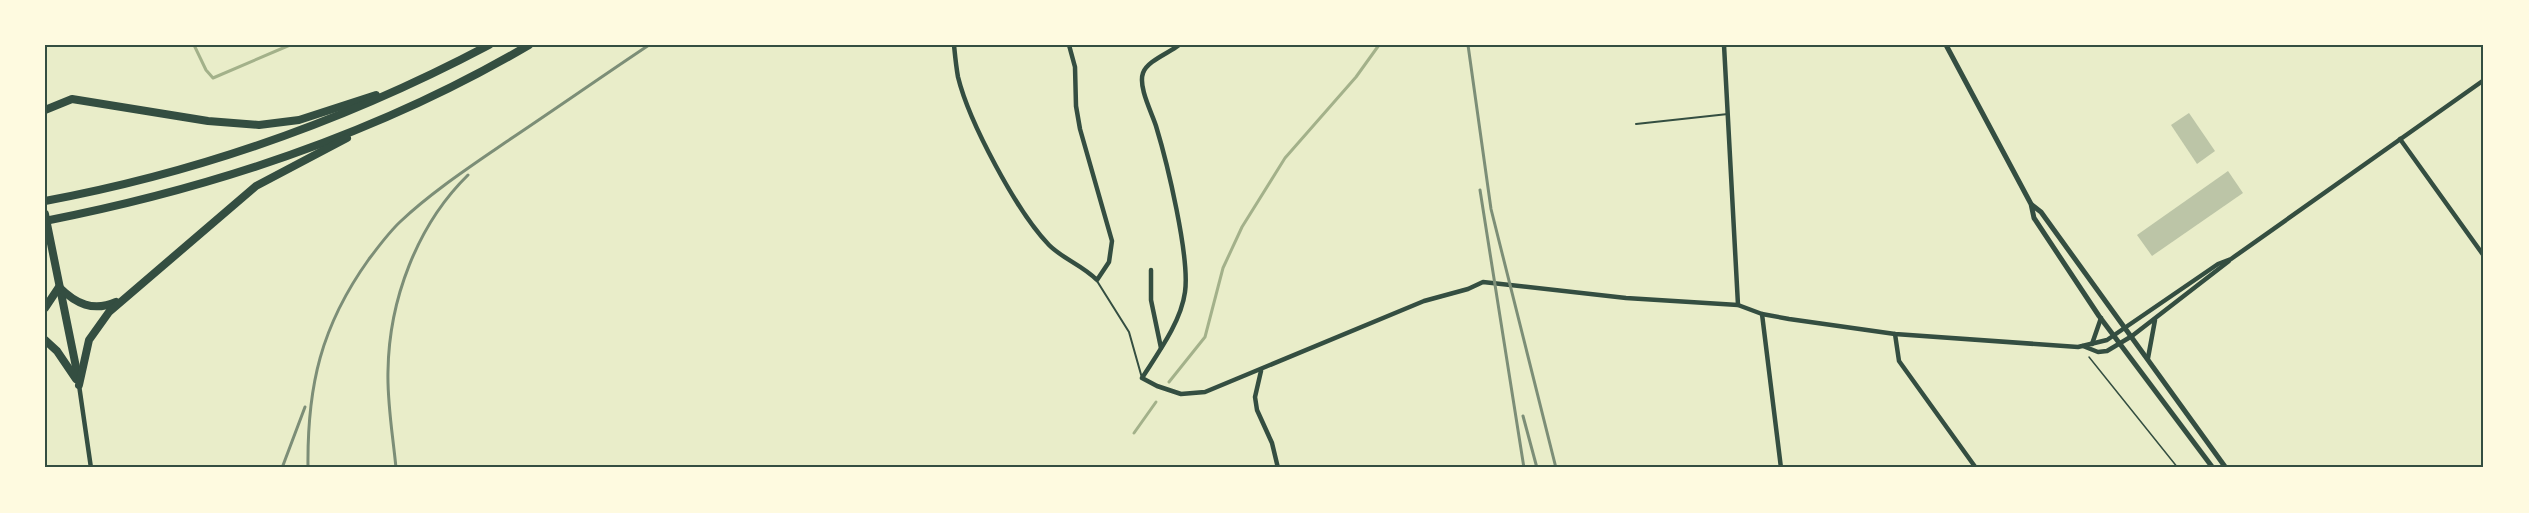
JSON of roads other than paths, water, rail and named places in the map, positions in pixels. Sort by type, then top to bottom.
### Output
[{"type":"highway","points":[[45,201],[76,195],[244,150],[342,115],[414,83],[489,45]]},
{"type":"highway","points":[[79,385],[89,340],[97,326],[123,299],[256,186],[529,45]]},
{"type":"highway","points":[[45,110],[72,99],[232,124],[278,124],[299,120],[414,83]]},
{"type":"highway","points":[[45,221],[162,194],[251,168],[388,116]]},
{"type":"highway","points":[[45,214],[79,385]]},
{"type":"highway","points":[[59,287],[70,298],[87,306],[109,305],[123,299]]},
{"type":"highway","points":[[45,308],[59,287]]},
{"type":"highway","points":[[45,340],[62,357],[79,385]]},
{"type":"street","points":[[954,45],[958,78],[977,125],[1016,202],[1051,246],[1097,280],[1113,252],[1112,242],[1080,129],[1076,106],[1075,67],[1069,45]]},
{"type":"street","points":[[1179,45],[1149,65],[1143,73],[1143,83],[1159,136],[1186,272],[1181,306],[1161,348],[1142,378],[1171,392],[1191,395],[1261,371],[1424,301],[1468,290],[1483,282],[1626,298],[1738,305],[1762,314],[1894,334],[2083,346],[2092,345],[2114,336],[2124,326],[2218,264],[2231,259]]},
{"type":"street","points":[[1725,45],[1738,305]]},
{"type":"street","points":[[1946,45],[2031,204],[2034,218],[2101,318],[2213,468]]},
{"type":"street","points":[[2083,346],[2098,352],[2120,344],[2223,268],[2231,259],[2484,80]]},
{"type":"street","points":[[2400,139],[2484,256]]},
{"type":"street","points":[[2031,204],[2041,212],[2226,468]]},
{"type":"street","points":[[1151,270],[1151,300],[1161,348]]},
{"type":"street","points":[[1762,314],[1781,468]]},
{"type":"street","points":[[2092,345],[2101,318]]},
{"type":"street","points":[[2148,358],[2155,319]]},
{"type":"street","points":[[1894,334],[1899,361],[1976,468]]},
{"type":"street","points":[[1261,371],[1255,397],[1257,410],[1272,443],[1278,468]]},
{"type":"street","points":[[79,385],[91,468]]},
{"type":"lane","points":[[1636,124],[1728,114]]},
{"type":"lane","points":[[1097,280],[1129,332],[1142,378]]},
{"type":"waterway","points":[[194,45],[206,70],[213,78],[290,45]]},
{"type":"waterway","points":[[1169,382],[1205,337],[1223,268],[1242,227],[1285,158],[1356,77],[1379,45]]},
{"type":"waterway","points":[[1134,433],[1156,402]]},
{"type":"railway","points":[[308,468],[310,410],[320,358],[328,333],[353,284],[384,239],[413,210],[452,180],[649,45]]},
{"type":"railway","points":[[1468,45],[1491,209],[1556,468]]},
{"type":"railway","points":[[396,468],[389,407],[388,371],[394,317],[400,291],[409,265],[434,217],[468,175]]},
{"type":"railway","points":[[1480,190],[1524,468]]},
{"type":"railway","points":[[282,468],[305,407]]},
{"type":"railway","points":[[1523,416],[1537,468]]}]
